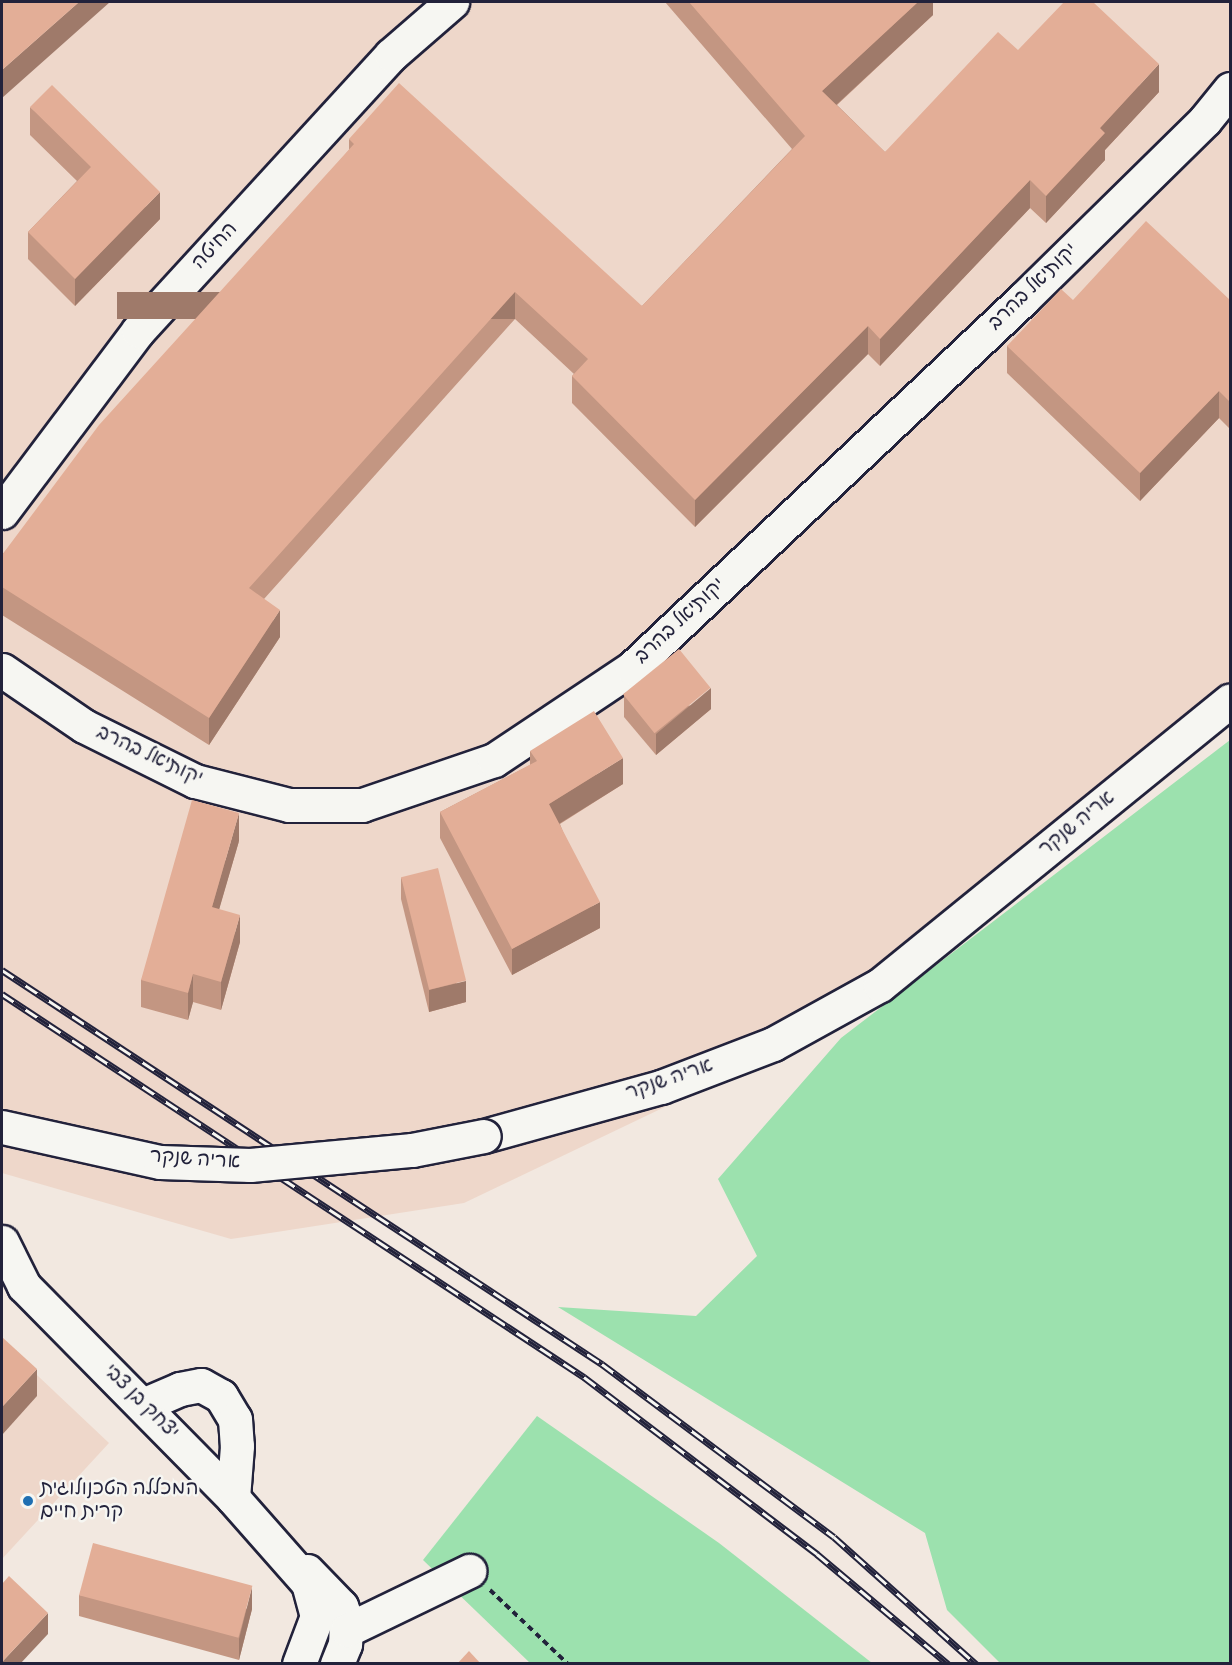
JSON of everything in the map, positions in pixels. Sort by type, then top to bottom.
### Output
[{"type":"street","name":"החיטה","points":[[2,512],[138,331],[392,55],[452,2]]},
{"type":"street","name":"יקותיאל בהרב","points":[[2,670],[84,726],[195,781],[289,805],[362,805],[494,760],[632,668],[1023,299],[1205,120],[1230,89]]},
{"type":"street","name":"אריה שנקר","points":[[2,1128],[160,1162],[250,1165],[412,1150],[484,1136],[661,1087],[750,1053],[880,985],[1230,701]]},
{"type":"street","name":"יצחק בן צבי","points":[[2,1242],[24,1286],[143,1405],[288,1557],[341,1606],[347,1630]]},
{"type":"street","points":[[143,1405],[180,1389],[201,1385],[221,1396],[235,1419],[237,1446],[233,1498]]},
{"type":"street","name":"יצחק בן צבי","points":[[288,1557],[308,1583],[316,1605],[313,1631],[298,1664]]},
{"type":"street","points":[[337,1664],[347,1630],[469,1571]]},
{"type":"path","points":[[469,1571],[568,1664]]},
{"type":"shaded area","points":[[2,2],[1230,2],[1230,700],[792,1046],[464,1203],[231,1239],[2,1173]]},
{"type":"shaded area","name":"המכללה הטכנולוגית קרית חיים","points":[[2,1342],[109,1443],[2,1559]]},
{"type":"green space","points":[[1230,740],[1230,1663],[1000,1663],[947,1610],[925,1533],[558,1307],[696,1316],[757,1256],[718,1179],[841,1038]]},
{"type":"green space","points":[[537,1416],[719,1543],[872,1663],[530,1663],[423,1560]]},
{"type":"building","points":[[2,2],[79,2],[2,70]]},
{"type":"building","points":[[689,2],[918,2],[822,91],[885,152],[998,32],[1018,50],[1064,2],[1093,2],[1159,64],[1100,128],[1105,133],[1046,196],[1030,180],[880,339],[868,326],[695,500],[572,376],[588,359],[515,292],[249,588],[280,610],[209,718],[2,587],[2,555],[99,425],[354,144],[349,139],[399,83],[642,306],[805,136]]},
{"type":"building","points":[[52,85],[160,192],[75,279],[28,232],[91,167],[30,107]]},
{"type":"building","points":[[1146,221],[1230,300],[1230,402],[1219,391],[1140,473],[1007,346],[1061,289],[1073,300]]},
{"type":"building","points":[[679,649],[710,688],[655,733],[623,694]]},
{"type":"building","points":[[594,711],[623,758],[549,804],[600,902],[512,949],[440,812],[537,761],[530,751]]},
{"type":"building","points":[[192,800],[239,813],[212,907],[240,915],[221,982],[193,974],[188,993],[141,980]]},
{"type":"building","points":[[438,868],[466,981],[429,990],[401,877]]},
{"type":"building","points":[[2,1337],[37,1369],[2,1407]]},
{"type":"building","points":[[93,1543],[252,1586],[238,1638],[79,1595]]},
{"type":"building","points":[[9,1576],[48,1613],[2,1662],[2,1584]]},
{"type":"building","points":[[469,1651],[481,1664],[457,1664]]},
{"type":"railway","points":[[2,970],[602,1364],[834,1537],[976,1664]]},
{"type":"railway","points":[[2,994],[584,1377],[817,1554],[948,1664]]},
{"type":"place","name":"המכללה הטכנולוגית קרית חיים","points":[[28,1501]]}]
